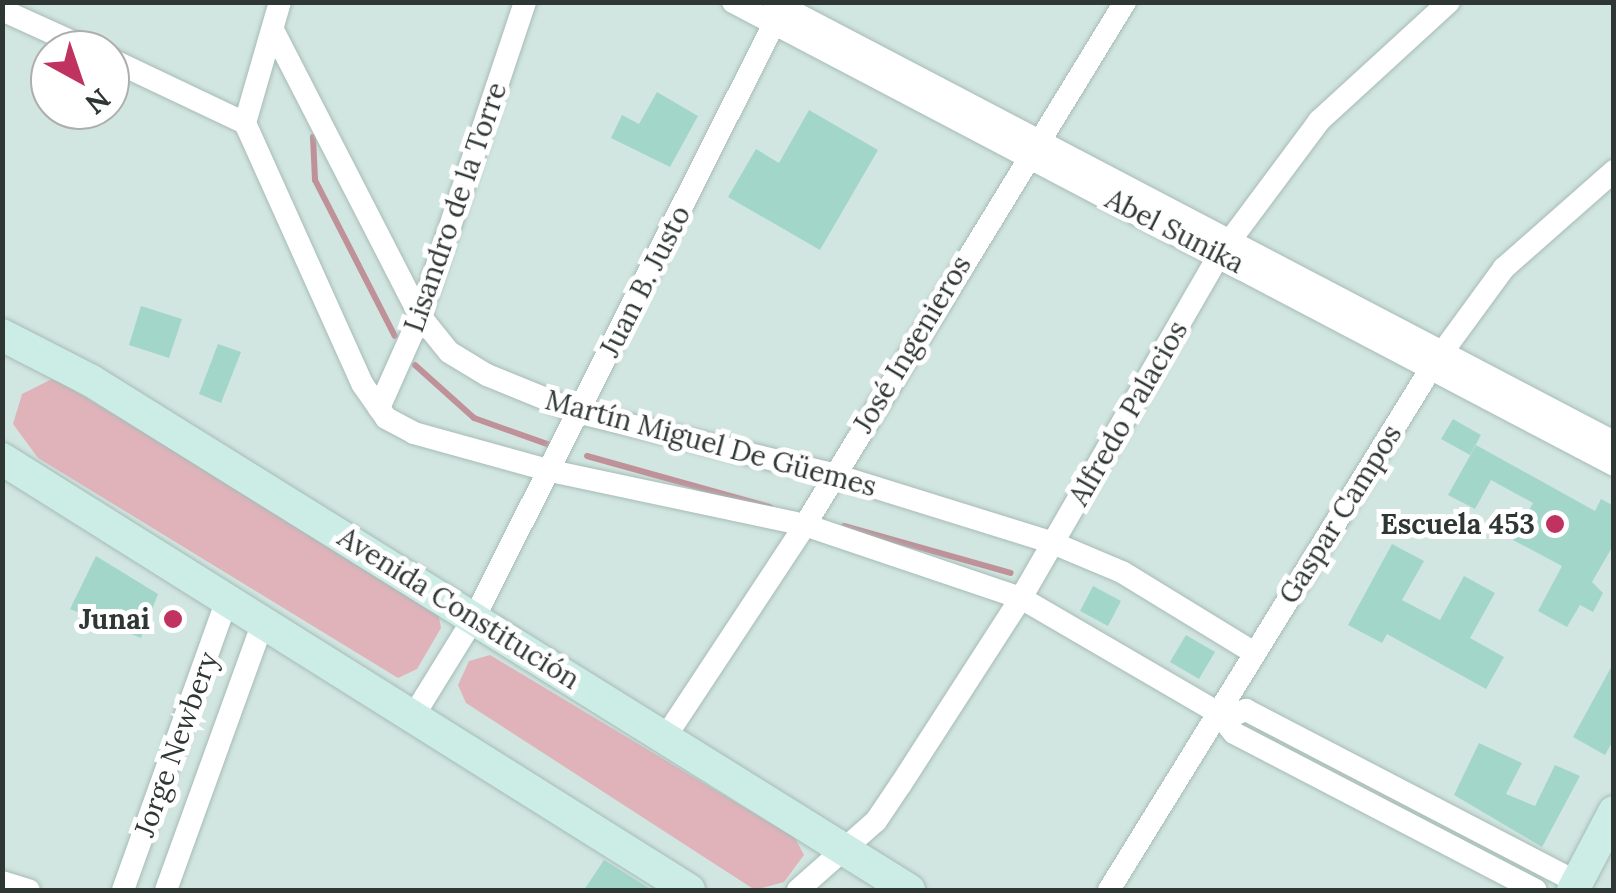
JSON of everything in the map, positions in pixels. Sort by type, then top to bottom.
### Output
[{"type":"main road","name":"Avenida Constitución","points":[[5,346],[90,380],[909,890]]},
{"type":"main road","points":[[2,459],[264,619],[689,890]]},
{"type":"main road","points":[[1575,886],[1614,812]]},
{"type":"street","points":[[245,123],[280,2]]},
{"type":"street","name":"Lisandro de la Torre","points":[[379,408],[420,316],[525,2]]},
{"type":"street","name":"Abel Sunika","points":[[734,2],[779,9],[1032,148],[1438,357],[1614,442]]},
{"type":"street","name":"José Ingenieros","points":[[666,736],[805,525],[832,474],[1032,148],[1126,2]]},
{"type":"street","name":"Alfredo Palacios","points":[[798,890],[876,821],[1020,598],[1226,246],[1319,121],[1449,2]]},
{"type":"street","name":"Juan B. Justo","points":[[414,715],[474,618],[551,471],[779,9]]},
{"type":"street","points":[[2,10],[46,30]]},
{"type":"street","name":"Martín Miguel De Güemes","points":[[273,30],[420,316],[449,352],[486,376],[580,413],[832,474],[1053,543],[1122,572],[1254,653]]},
{"type":"street","points":[[130,68],[245,123],[379,408]]},
{"type":"street","name":"Gaspar Campos","points":[[1108,890],[1222,715],[1254,653],[1438,357],[1504,268],[1614,171]]},
{"type":"street","name":"Abel Sunika","points":[[1438,357],[1614,465]]},
{"type":"street","name":"Martín Miguel De Güemes","points":[[379,408],[414,433],[551,471],[805,525],[1020,598],[1222,715],[1234,732],[1532,888]]},
{"type":"street","name":"Jorge Newbery","points":[[123,890],[228,597]]},
{"type":"street","name":"Jorge Newbery","points":[[166,890],[264,619]]},
{"type":"street","name":"Martín Miguel De Güemes","points":[[1222,715],[1246,710],[1575,886]]},
{"type":"street","points":[[2,882],[29,890]]},
{"type":"shaded area","points":[[54,378],[438,612],[441,628],[417,669],[398,678],[38,458],[13,424],[22,394]]},
{"type":"shaded area","points":[[490,655],[795,838],[804,855],[784,882],[755,890],[466,703],[458,685],[469,661]]},
{"type":"building","points":[[657,92],[698,116],[670,167],[611,138],[622,115],[639,124]]},
{"type":"building","points":[[809,110],[878,150],[820,250],[728,197],[756,149],[779,163]]},
{"type":"building","points":[[141,306],[182,319],[169,358],[129,345]]},
{"type":"building","points":[[218,344],[241,352],[221,403],[199,394]]},
{"type":"building","points":[[1453,419],[1481,435],[1470,455],[1441,439]]},
{"type":"building","points":[[1476,445],[1595,511],[1601,499],[1614,506],[1614,544],[1592,582],[1603,593],[1593,612],[1580,605],[1567,627],[1538,611],[1562,566],[1513,540],[1533,503],[1491,480],[1475,509],[1448,495]]},
{"type":"building","points":[[1392,544],[1424,561],[1402,600],[1440,620],[1464,576],[1495,593],[1470,638],[1504,657],[1486,689],[1387,634],[1382,643],[1348,625]]},
{"type":"building","points":[[96,556],[158,594],[141,638],[70,609]]},
{"type":"building","points":[[1093,586],[1121,601],[1108,626],[1080,611]]},
{"type":"building","points":[[1186,635],[1215,652],[1199,679],[1170,662]]},
{"type":"building","points":[[1614,662],[1614,739],[1605,755],[1573,737]]},
{"type":"building","points":[[1479,743],[1522,763],[1506,794],[1535,806],[1555,765],[1580,776],[1542,847],[1454,795]]},
{"type":"building","points":[[604,860],[652,890],[584,890]]},
{"type":"waterway","points":[[313,137],[315,180],[395,336]]},
{"type":"waterway","points":[[415,365],[474,418],[550,445]]},
{"type":"waterway","points":[[587,456],[770,507]]},
{"type":"waterway","points":[[844,526],[1011,573]]},
{"type":"place","name":"Escuela 453","points":[[1555,524]]},
{"type":"place","name":"Junai","points":[[173,619]]}]
